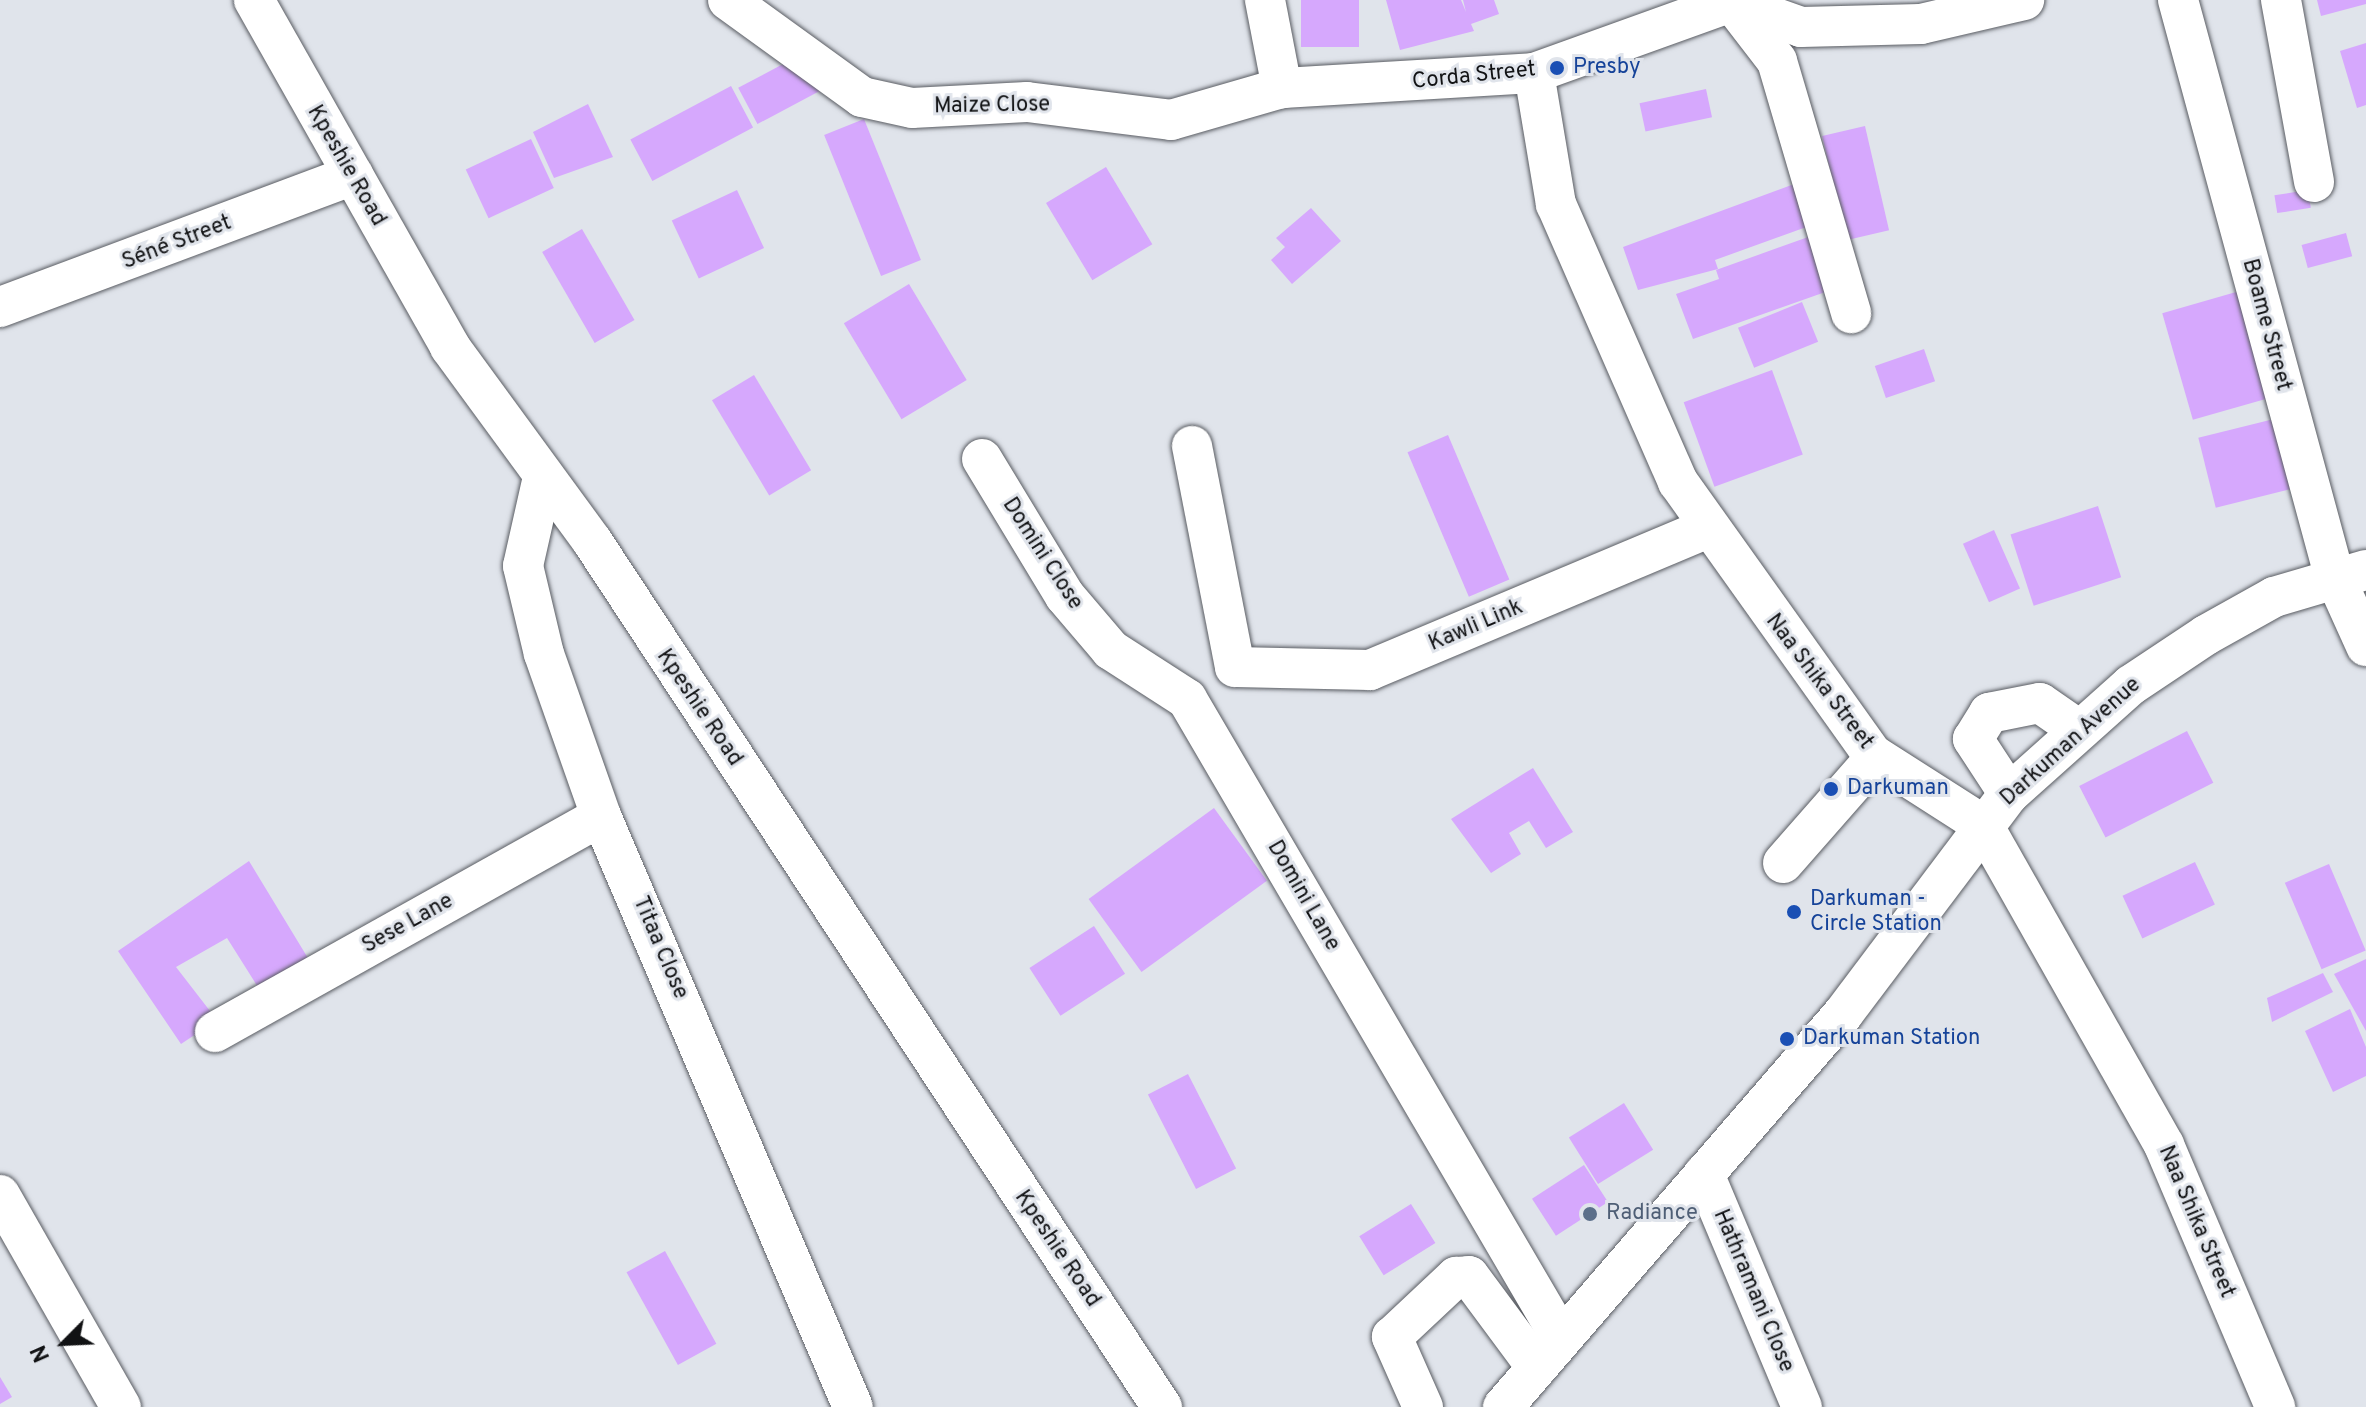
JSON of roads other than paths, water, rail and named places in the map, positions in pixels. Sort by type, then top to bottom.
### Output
[{"type":"street","name":"Kpeshie Road","points":[[254,0],[450,347],[543,477],[1162,1407]]},
{"type":"street","name":"Maize Close","points":[[728,0],[862,97],[912,108],[1027,102],[1171,120],[1282,88]]},
{"type":"street","points":[[1265,0],[1282,88]]},
{"type":"street","points":[[1731,1],[1801,27],[1921,24],[2024,0]]},
{"type":"street","name":"Boame Street","points":[[2178,0],[2350,572],[2366,646]]},
{"type":"street","points":[[2281,0],[2314,182]]},
{"type":"street","points":[[1731,1],[1777,61],[1851,313]]},
{"type":"street","name":"Corda Street","points":[[1282,88],[1534,73],[1731,1]]},
{"type":"street","name":"Naa Shika Street","points":[[1534,73],[1556,204],[1629,377],[1706,529],[1876,757],[1983,825],[2164,1145],[2275,1407]]},
{"type":"street","name":"Séné Street","points":[[0,307],[353,175]]},
{"type":"street","points":[[1187,699],[1235,667],[1192,446]]},
{"type":"street","name":"Domini Close","points":[[982,459],[1065,596],[1111,650],[1187,699]]},
{"type":"street","name":"Titaa Close","points":[[543,477],[523,566],[544,654],[601,816],[853,1407]]},
{"type":"street","name":"Kawli Link","points":[[1235,667],[1370,670],[1706,529]]},
{"type":"street","name":"Darkuman Avenue","points":[[1503,1407],[1843,1014],[2009,794],[2079,730],[2206,635],[2274,597],[2350,572]]},
{"type":"street","name":"Domini Lane","points":[[1187,699],[1561,1338]]},
{"type":"street","points":[[2009,794],[1973,739],[1989,713],[2040,703],[2079,730]]},
{"type":"street","points":[[1783,863],[1876,757]]},
{"type":"street","name":"Sese Lane","points":[[215,1032],[601,816]]},
{"type":"street","name":"Hathramani Close","points":[[1704,1174],[1802,1407]]},
{"type":"street","points":[[0,1195],[121,1407]]},
{"type":"street","points":[[1423,1407],[1392,1337],[1456,1277],[1469,1276],[1537,1368]]},
{"type":"place","name":"Presby","points":[[1557,68]]},
{"type":"place","name":"Darkuman","points":[[1831,789]]},
{"type":"place","name":"Darkuman - Circle Station","points":[[1794,912]]},
{"type":"place","name":"Darkuman Station","points":[[1787,1039]]},
{"type":"place","name":"Radiance","points":[[1590,1214]]}]
